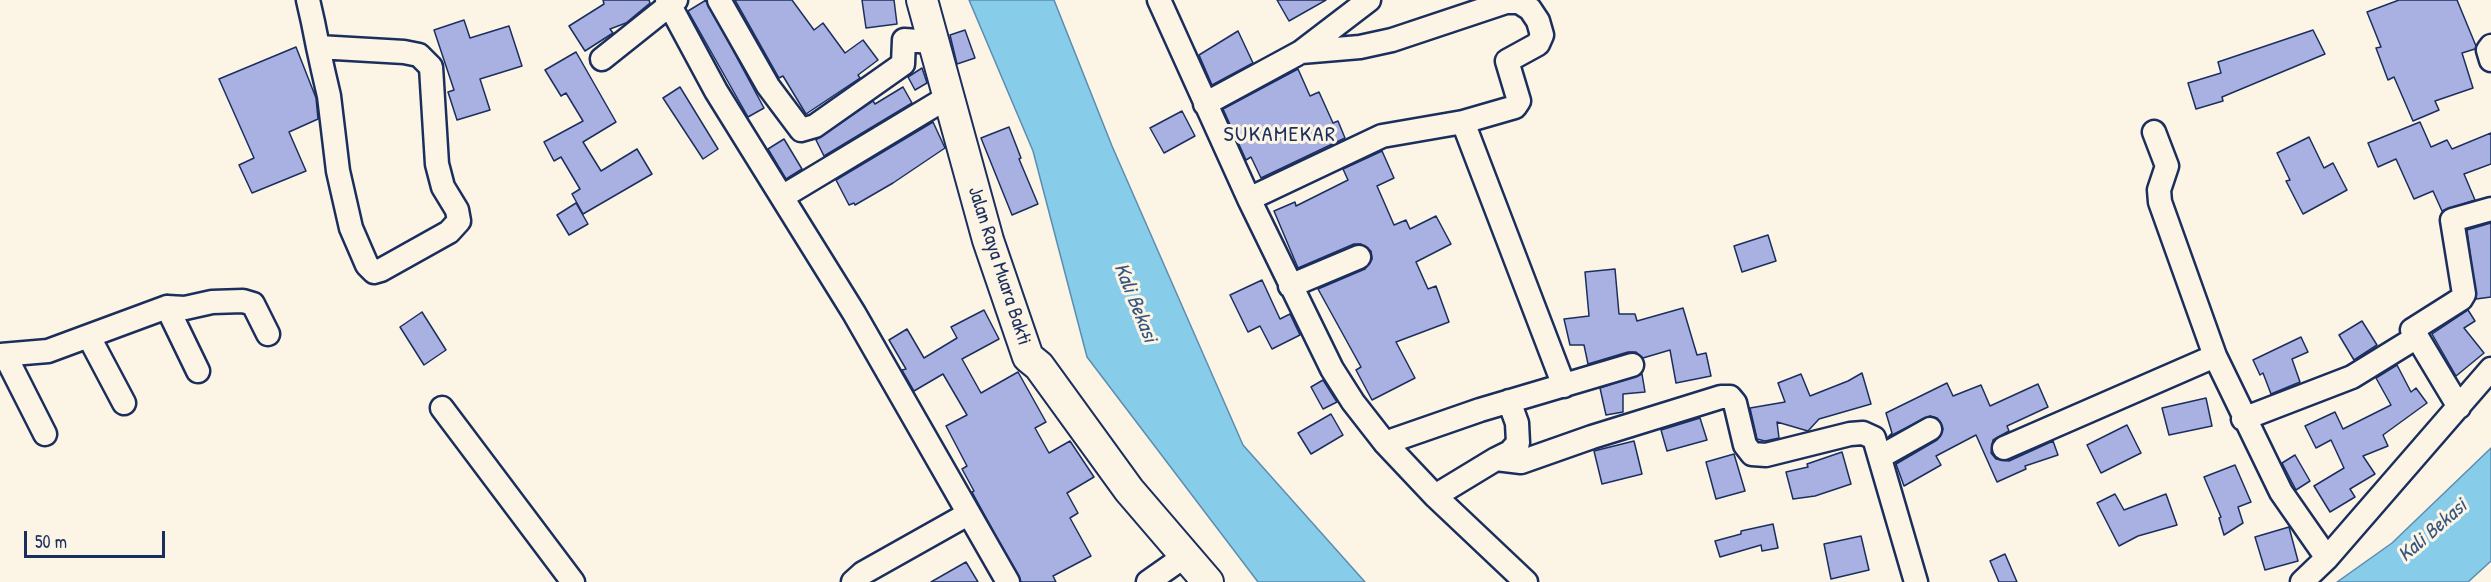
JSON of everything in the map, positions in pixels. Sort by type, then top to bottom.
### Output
[{"type":"main road","name":"Jalan Raya Muara Bakti","points":[[922,0],[988,240],[1028,357],[1039,366],[1129,490],[1208,582]]},
{"type":"street","points":[[308,0],[318,47],[329,96],[338,171],[351,228],[367,265],[374,272],[449,232],[459,221],[457,210],[443,187],[437,164],[431,67],[419,55],[404,52],[318,47]]},
{"type":"street","points":[[719,0],[768,86],[792,121],[801,130],[815,126],[903,64],[904,40],[933,42]]},
{"type":"street","points":[[1159,0],[1249,199],[1332,369],[1353,402],[1385,443],[1435,496],[1526,582]]},
{"type":"street","points":[[1205,104],[1300,52],[1369,0]]},
{"type":"street","points":[[602,59],[670,1],[716,91],[854,314],[1008,582]]},
{"type":"street","points":[[1249,199],[1382,136],[1463,122],[1517,106],[1519,101],[1507,61],[1538,44],[1542,35],[1530,9],[1519,2],[1506,2],[1381,43],[1300,52]]},
{"type":"street","points":[[2491,46],[2488,50],[2491,60]]},
{"type":"street","points":[[782,197],[948,97]]},
{"type":"street","points":[[1463,122],[1564,386]]},
{"type":"street","points":[[2154,132],[2167,166],[2159,190],[2160,202],[2215,356],[2243,419],[2281,492],[2327,558]]},
{"type":"street","points":[[2459,407],[2412,330],[2461,299],[2464,294],[2451,220],[2491,209]]},
{"type":"street","points":[[1290,286],[1359,257]]},
{"type":"street","points":[[45,434],[3,355],[48,351],[167,307],[185,308],[212,302],[243,301],[253,304],[268,334]]},
{"type":"street","points":[[167,307],[198,371]]},
{"type":"street","points":[[89,337],[124,403]]},
{"type":"street","points":[[2243,419],[2352,377],[2417,337]]},
{"type":"street","points":[[2004,448],[2215,356]]},
{"type":"street","points":[[1385,443],[1509,401],[1632,365]]},
{"type":"street","points":[[2302,582],[2327,558],[2491,369]]},
{"type":"street","points":[[1496,459],[1521,462],[1592,437],[1726,396],[1735,403],[1745,445],[1752,454],[1760,456],[1850,434],[1863,433],[1874,438],[1916,582]]},
{"type":"street","points":[[1435,496],[1510,452],[1518,443],[1517,423],[1509,401]]},
{"type":"street","points":[[442,408],[573,582]]},
{"type":"street","points":[[1880,457],[1930,429]]},
{"type":"street","points":[[852,582],[968,514]]},
{"type":"street","points":[[1148,582],[1185,556]]},
{"type":"water","name":"Kali Bekasi","points":[[969,0],[1054,0],[1112,146],[1243,445],[1365,582],[1258,582],[1087,357],[1033,151]]},
{"type":"water","name":"Kali Bekasi","points":[[2491,448],[2491,561],[2468,582],[2337,582],[2392,543]]},
{"type":"building","points":[[603,0],[649,0],[650,3],[626,23],[610,29],[613,33],[585,51],[569,26],[604,4]]},
{"type":"building","points":[[706,0],[764,108],[748,117],[688,11]]},
{"type":"building","points":[[735,0],[792,0],[814,30],[823,23],[845,53],[863,40],[878,60],[858,75],[860,78],[806,114],[783,76],[779,78]]},
{"type":"building","points":[[862,0],[894,0],[897,24],[866,28]]},
{"type":"building","points":[[1277,0],[1326,0],[1289,21]]},
{"type":"building","points":[[2399,0],[2457,0],[2476,46],[2475,49],[2462,53],[2473,88],[2435,101],[2439,110],[2413,121],[2394,77],[2388,80],[2376,48],[2381,47],[2367,12]]},
{"type":"building","points":[[464,20],[470,38],[509,26],[522,66],[480,79],[490,110],[457,120],[448,92],[454,90],[434,30]]},
{"type":"building","points":[[965,30],[975,58],[957,64],[950,35]]},
{"type":"building","points":[[2313,30],[2325,54],[2222,97],[2223,101],[2196,109],[2188,83],[2221,73],[2218,62]]},
{"type":"building","points":[[1238,31],[1253,63],[1212,85],[1199,55]]},
{"type":"building","points":[[296,47],[316,98],[318,119],[289,132],[306,171],[252,193],[239,165],[254,158],[219,79]]},
{"type":"building","points":[[576,52],[616,122],[583,142],[601,171],[637,149],[652,174],[583,214],[572,194],[580,189],[561,157],[554,161],[544,142],[583,121],[566,93],[561,96],[545,70]]},
{"type":"building","points":[[922,68],[927,83],[915,90],[908,77]]},
{"type":"building","points":[[1298,69],[1310,96],[1319,92],[1333,123],[1338,121],[1345,138],[1261,178],[1251,157],[1246,160],[1223,109]]},
{"type":"building","points":[[680,87],[718,149],[703,159],[663,98]]},
{"type":"building","points":[[903,87],[912,103],[824,156],[816,140],[873,101],[875,104]]},
{"type":"building","points":[[1182,111],[1195,136],[1164,153],[1150,128]]},
{"type":"building","points":[[933,122],[945,148],[893,183],[855,205],[854,203],[849,205],[836,180]]},
{"type":"building","points":[[2420,122],[2431,147],[2447,140],[2452,149],[2491,133],[2491,164],[2464,174],[2475,200],[2442,211],[2433,191],[2414,199],[2396,159],[2378,167],[2368,143]]},
{"type":"building","points":[[1009,127],[1021,158],[1019,159],[1038,204],[1012,215],[981,138]]},
{"type":"building","points":[[2309,137],[2324,168],[2333,163],[2347,190],[2303,214],[2286,181],[2290,180],[2277,153]]},
{"type":"building","points":[[784,139],[802,169],[786,179],[768,149]]},
{"type":"building","points":[[1382,151],[1394,178],[1377,186],[1394,225],[1406,220],[1410,229],[1436,216],[1451,244],[1416,262],[1428,289],[1436,286],[1449,322],[1396,342],[1415,378],[1372,400],[1356,370],[1361,367],[1318,289],[1365,269],[1372,259],[1371,251],[1361,244],[1354,244],[1298,268],[1274,211],[1295,202],[1296,206],[1348,180],[1343,169]]},
{"type":"building","points":[[576,203],[588,224],[569,235],[557,215]]},
{"type":"building","points":[[2491,223],[2491,297],[2476,299],[2467,230]]},
{"type":"building","points":[[1768,235],[1776,261],[1742,272],[1734,246]]},
{"type":"building","points":[[1615,269],[1619,314],[1635,314],[1637,321],[1683,308],[1697,355],[1706,353],[1711,376],[1676,383],[1670,350],[1643,358],[1636,352],[1628,352],[1588,364],[1584,345],[1570,345],[1564,319],[1589,316],[1585,272]]},
{"type":"building","points":[[1262,280],[1280,319],[1290,314],[1300,335],[1272,349],[1260,326],[1248,332],[1230,295]]},
{"type":"building","points":[[984,310],[999,339],[962,359],[981,393],[1018,372],[1046,422],[1035,428],[1049,453],[1070,441],[1094,477],[1067,493],[1078,513],[1070,518],[1091,556],[1053,576],[1056,582],[1021,582],[972,492],[974,491],[962,469],[967,466],[946,426],[967,415],[943,374],[914,391],[902,370],[906,369],[889,340],[907,329],[924,358],[957,338],[951,327]]},
{"type":"building","points":[[2468,310],[2475,321],[2464,328],[2484,353],[2456,376],[2432,334]]},
{"type":"building","points":[[422,312],[446,350],[424,365],[400,327]]},
{"type":"building","points":[[2362,321],[2377,345],[2354,360],[2339,335]]},
{"type":"building","points":[[2301,337],[2308,352],[2292,359],[2300,382],[2271,394],[2263,373],[2260,375],[2253,360]]},
{"type":"building","points":[[2397,365],[2411,392],[2416,388],[2427,403],[2383,435],[2388,446],[2363,456],[2375,474],[2350,489],[2355,497],[2330,512],[2314,486],[2344,468],[2331,440],[2316,448],[2305,426],[2335,412],[2343,429],[2391,405],[2376,378]]},
{"type":"building","points":[[1862,373],[1871,404],[1819,419],[1808,431],[1777,422],[1779,438],[1765,441],[1757,439],[1750,408],[1785,402],[1778,383],[1801,374],[1810,396]]},
{"type":"building","points":[[1642,374],[1645,392],[1623,394],[1623,412],[1606,415],[1600,388]]},
{"type":"building","points":[[1323,380],[1337,402],[1323,409],[1311,387]]},
{"type":"building","points":[[1947,383],[1953,396],[1981,385],[1990,406],[2038,384],[2048,407],[2007,426],[2009,431],[1993,440],[1991,453],[1996,459],[2009,461],[2053,441],[2058,455],[2025,466],[2026,469],[1997,482],[1976,435],[1936,456],[1941,465],[1904,486],[1896,464],[1937,440],[1943,429],[1937,418],[1930,416],[1888,437],[1892,433],[1886,413]]},
{"type":"building","points":[[2206,398],[2212,426],[2169,435],[2162,408]]},
{"type":"building","points":[[1331,414],[1343,435],[1311,454],[1298,433]]},
{"type":"building","points":[[1700,418],[1707,440],[1667,451],[1661,430]]},
{"type":"building","points":[[2127,425],[2141,453],[2101,473],[2087,445]]},
{"type":"building","points":[[1634,441],[1642,474],[1602,484],[1594,451]]},
{"type":"building","points":[[1842,452],[1851,484],[1815,496],[1793,499],[1786,472],[1808,467],[1807,464]]},
{"type":"building","points":[[1734,454],[1745,491],[1716,499],[1706,462]]},
{"type":"building","points":[[2295,455],[2310,481],[2296,490],[2282,463]]},
{"type":"building","points":[[2235,465],[2251,502],[2238,507],[2243,523],[2224,535],[2219,518],[2221,517],[2204,477]]},
{"type":"building","points":[[2115,494],[2124,510],[2166,494],[2177,525],[2138,536],[2119,546],[2097,503]]},
{"type":"building","points":[[1773,524],[1778,548],[1762,551],[1761,545],[1720,557],[1715,541],[1741,534],[1741,531]]},
{"type":"building","points":[[2289,527],[2298,561],[2265,570],[2255,537]]},
{"type":"building","points":[[1861,536],[1869,570],[1831,579],[1824,544]]},
{"type":"building","points":[[2005,554],[2017,582],[1999,582],[1990,561]]},
{"type":"building","points":[[966,562],[978,582],[931,582]]},
{"type":"district","name":"SUKAMEKAR","points":[[1280,135]]}]
